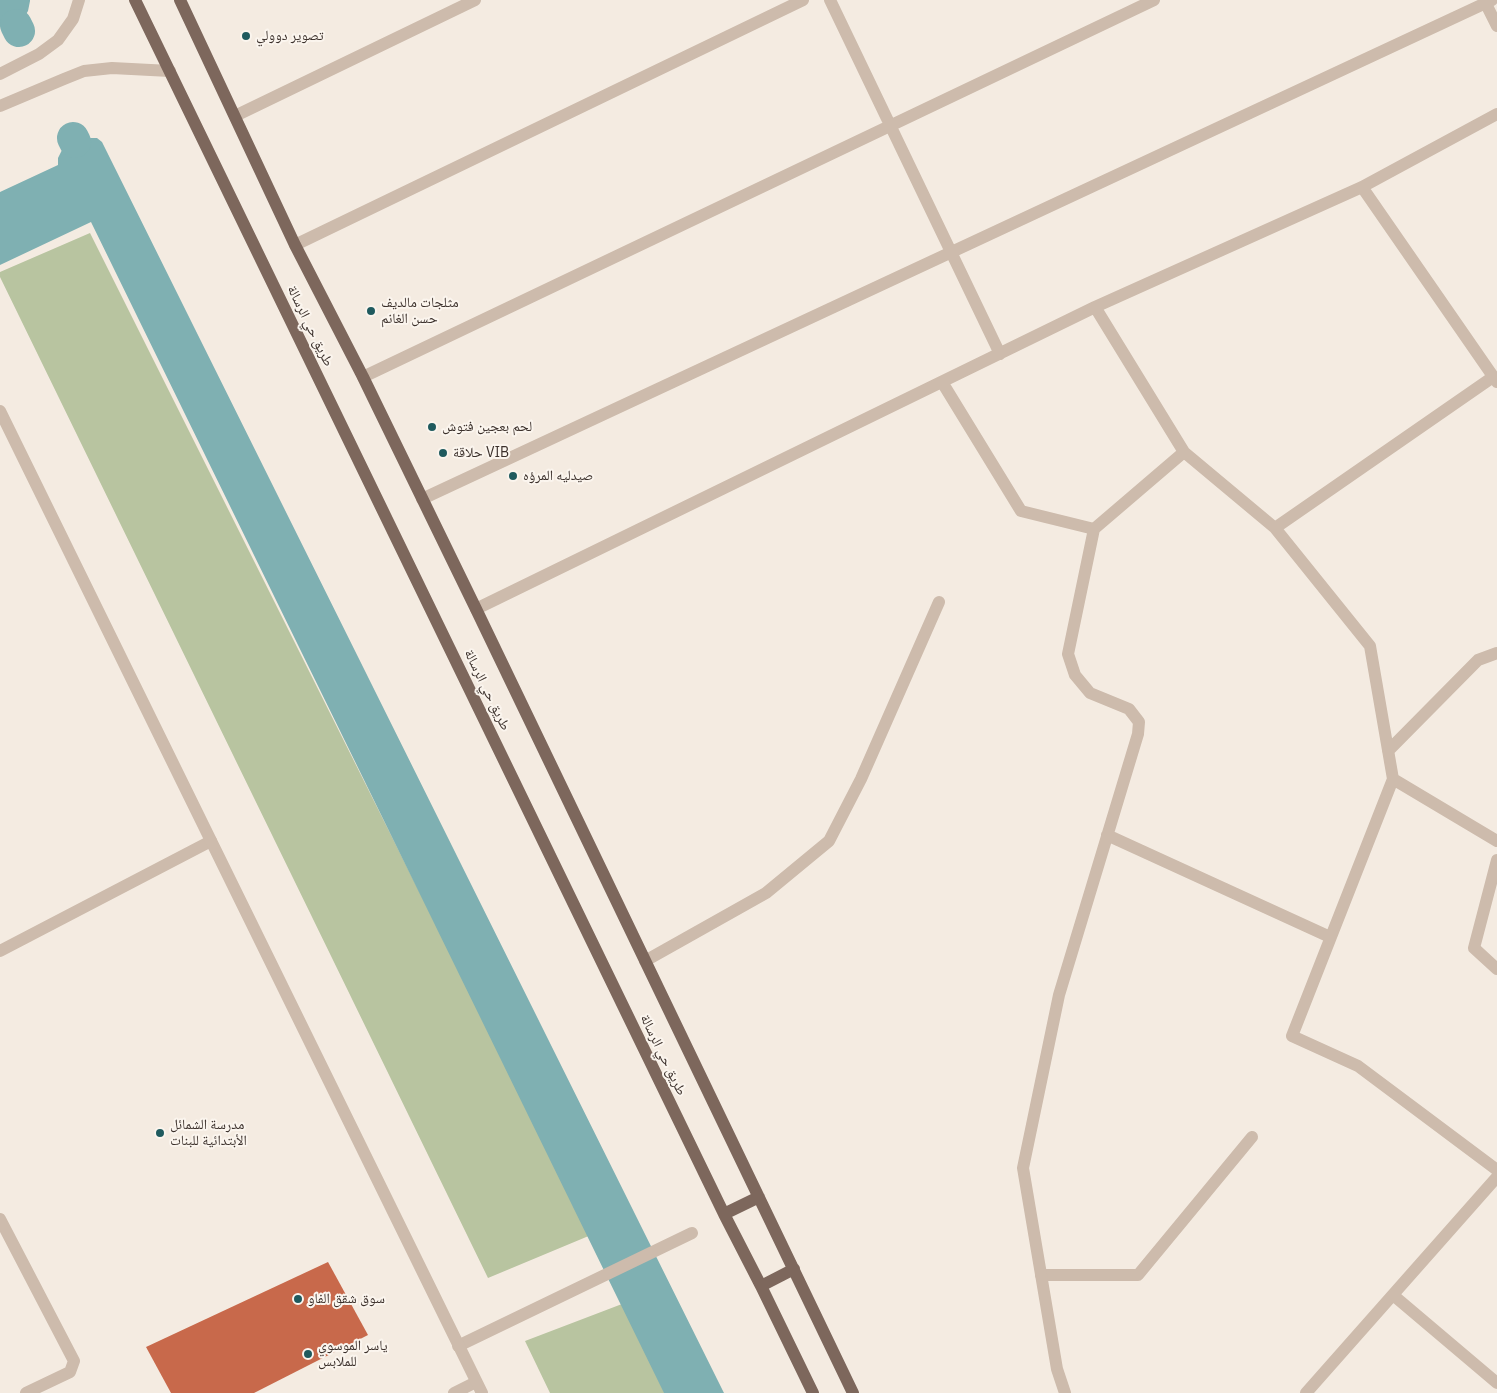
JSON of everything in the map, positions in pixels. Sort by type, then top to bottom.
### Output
[{"type":"main road","name":"طريق حي الرسالة","points":[[135,0],[724,1214],[813,1393]]},
{"type":"main road","name":"طريق حي الرسالة","points":[[180,0],[295,245],[363,377],[476,609],[853,1393]]},
{"type":"main road","points":[[724,1214],[759,1197]]},
{"type":"main road","points":[[761,1286],[794,1269]]},
{"type":"street","points":[[0,74],[39,54],[58,40],[73,19],[79,0]]},
{"type":"street","points":[[234,116],[475,0]]},
{"type":"street","points":[[295,245],[803,0]]},
{"type":"street","points":[[830,0],[1000,354]]},
{"type":"street","points":[[363,377],[1154,0]]},
{"type":"street","points":[[422,499],[1488,1],[1497,26]]},
{"type":"street","points":[[0,106],[84,72],[112,68],[170,72]]},
{"type":"street","points":[[476,609],[1095,307],[1362,187],[1497,114]]},
{"type":"street","points":[[1275,528],[1495,380],[1362,187]]},
{"type":"street","points":[[1095,307],[1184,452],[1275,528],[1370,646],[1393,779],[1292,1036],[1358,1066],[1497,1170]]},
{"type":"street","points":[[942,382],[1021,512],[1094,529]]},
{"type":"street","points":[[0,411],[479,1388],[454,1393]]},
{"type":"street","points":[[1065,1393],[1057,1369],[1023,1168],[1059,995],[1138,734],[1139,722],[1129,709],[1090,694],[1075,675],[1068,654],[1094,529],[1184,452]]},
{"type":"street","points":[[645,961],[766,893],[829,842],[861,779],[939,602]]},
{"type":"street","points":[[1388,751],[1478,660],[1497,653]]},
{"type":"street","points":[[1393,779],[1497,841]]},
{"type":"street","points":[[1108,835],[1330,937]]},
{"type":"street","points":[[0,951],[211,842]]},
{"type":"street","points":[[1497,860],[1474,948],[1497,969]]},
{"type":"street","points":[[1041,1275],[1138,1275],[1252,1137]]},
{"type":"street","points":[[1306,1393],[1497,1177]]},
{"type":"street","points":[[0,1220],[74,1360],[70,1372],[26,1393]]},
{"type":"street","points":[[458,1346],[692,1233]]},
{"type":"street","points":[[1393,1295],[1497,1383]]},
{"type":"green space","points":[[90,233],[591,1235],[488,1278],[0,277],[0,272]]},
{"type":"green space","points":[[622,1304],[665,1393],[550,1393],[525,1341]]},
{"type":"water","points":[[0,0],[30,0],[28,11],[16,25],[0,25]]},
{"type":"water","points":[[97,138],[102,142],[724,1393],[664,1393],[91,222],[0,265],[0,192],[58,165],[58,158],[62,150],[75,142]]},
{"type":"building","name":"سوق شقق الفاو","points":[[328,1262],[368,1335],[254,1393],[171,1393],[146,1347]]},
{"type":"waterway","points":[[16,25],[19,31]]},
{"type":"waterway","points":[[73,138],[75,142]]},
{"type":"place","name":"تصوير دوولي","points":[[246,36]]},
{"type":"place","name":"مثلجات مالديف حسن الغانم","points":[[371,311]]},
{"type":"place","name":"لحم بعجين فتوش","points":[[432,427]]},
{"type":"place","name":"حلاقة VIB","points":[[443,453]]},
{"type":"place","name":"صيدليه المرؤه","points":[[513,476]]},
{"type":"place","name":"مدرسة الشمائل الأبتدائية للبنات","points":[[160,1133]]},
{"type":"place","name":"سوق شقق الفاو","points":[[298,1299]]},
{"type":"place","name":"ياسر الموسوي للملابس","points":[[308,1354]]}]
